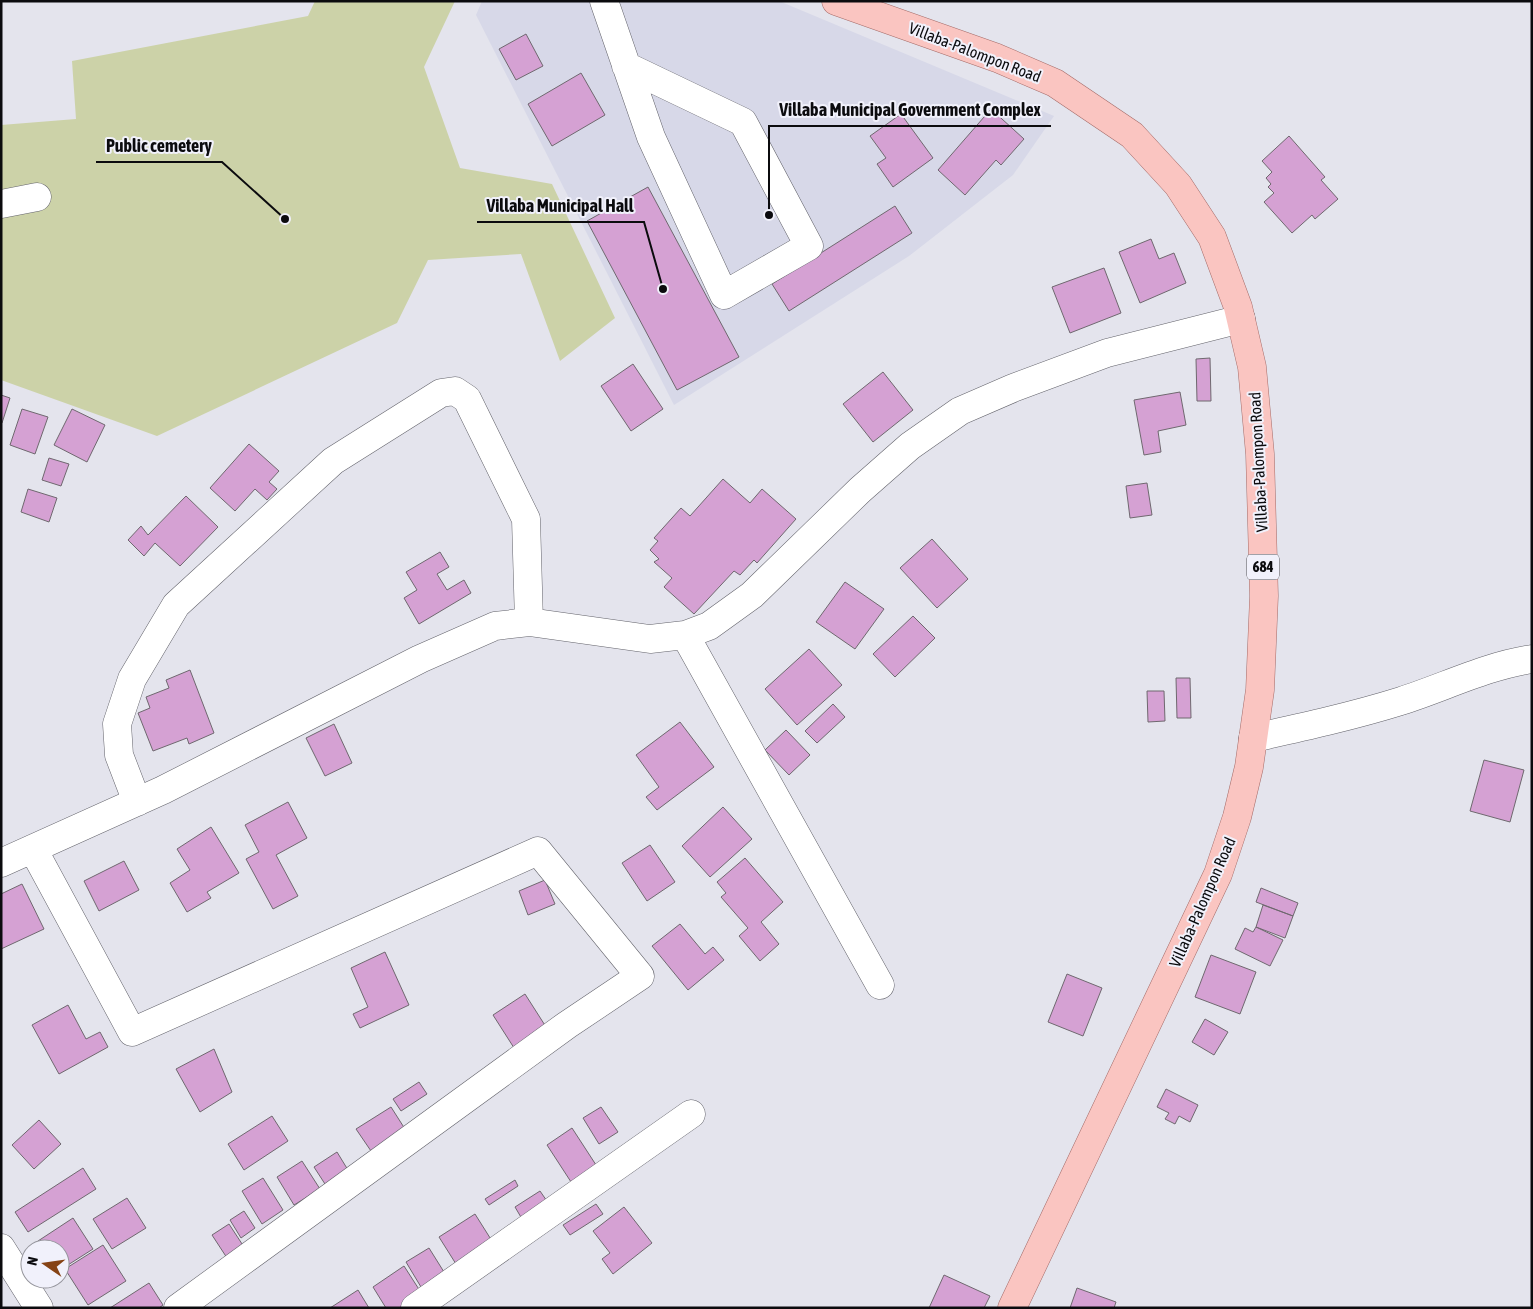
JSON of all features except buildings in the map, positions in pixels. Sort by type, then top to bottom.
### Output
[{"type":"main road","name":"Villaba-Palompon Road","points":[[836,1],[997,58],[1055,83],[1132,135],[1178,184],[1212,237],[1241,319],[1252,367],[1260,454],[1264,596],[1260,690],[1250,767],[1237,817],[1218,874],[1012,1308]]},
{"type":"street","points":[[604,1],[626,66],[651,137],[724,295],[809,246],[743,122],[626,66]]},
{"type":"street","points":[[1,204],[37,197]]},
{"type":"street","points":[[1,863],[137,802],[420,659],[495,626],[529,622],[650,639],[685,635],[709,626],[752,595],[860,490],[910,446],[960,411],[1106,353],[1241,319]]},
{"type":"street","points":[[137,802],[119,755],[117,724],[132,679],[176,605],[333,461],[440,393],[455,391],[467,399],[526,519],[529,622]]},
{"type":"street","points":[[685,635],[880,985]]},
{"type":"street","points":[[1253,738],[1344,717],[1402,700],[1486,670],[1532,659]]},
{"type":"street","points":[[33,849],[132,1032],[538,851],[640,976],[567,1025],[178,1308]]},
{"type":"street","points":[[414,1308],[691,1114]]},
{"type":"street","points":[[1,1248],[39,1308]]},
{"type":"shaded area","points":[[482,1],[779,1],[1054,116],[1013,175],[909,256],[674,405],[476,15]]},
{"type":"green space","points":[[315,1],[455,1],[424,67],[460,168],[552,184],[615,318],[560,361],[521,254],[428,260],[397,323],[157,436],[1,380],[1,125],[76,119],[72,61],[308,16]]},
{"type":"place","name":"Villaba Municipal Government Complex","points":[[769,215]]},
{"type":"place","name":"Public cemetery","points":[[285,219]]},
{"type":"place","name":"Villaba Municipal Hall","points":[[663,289]]}]
